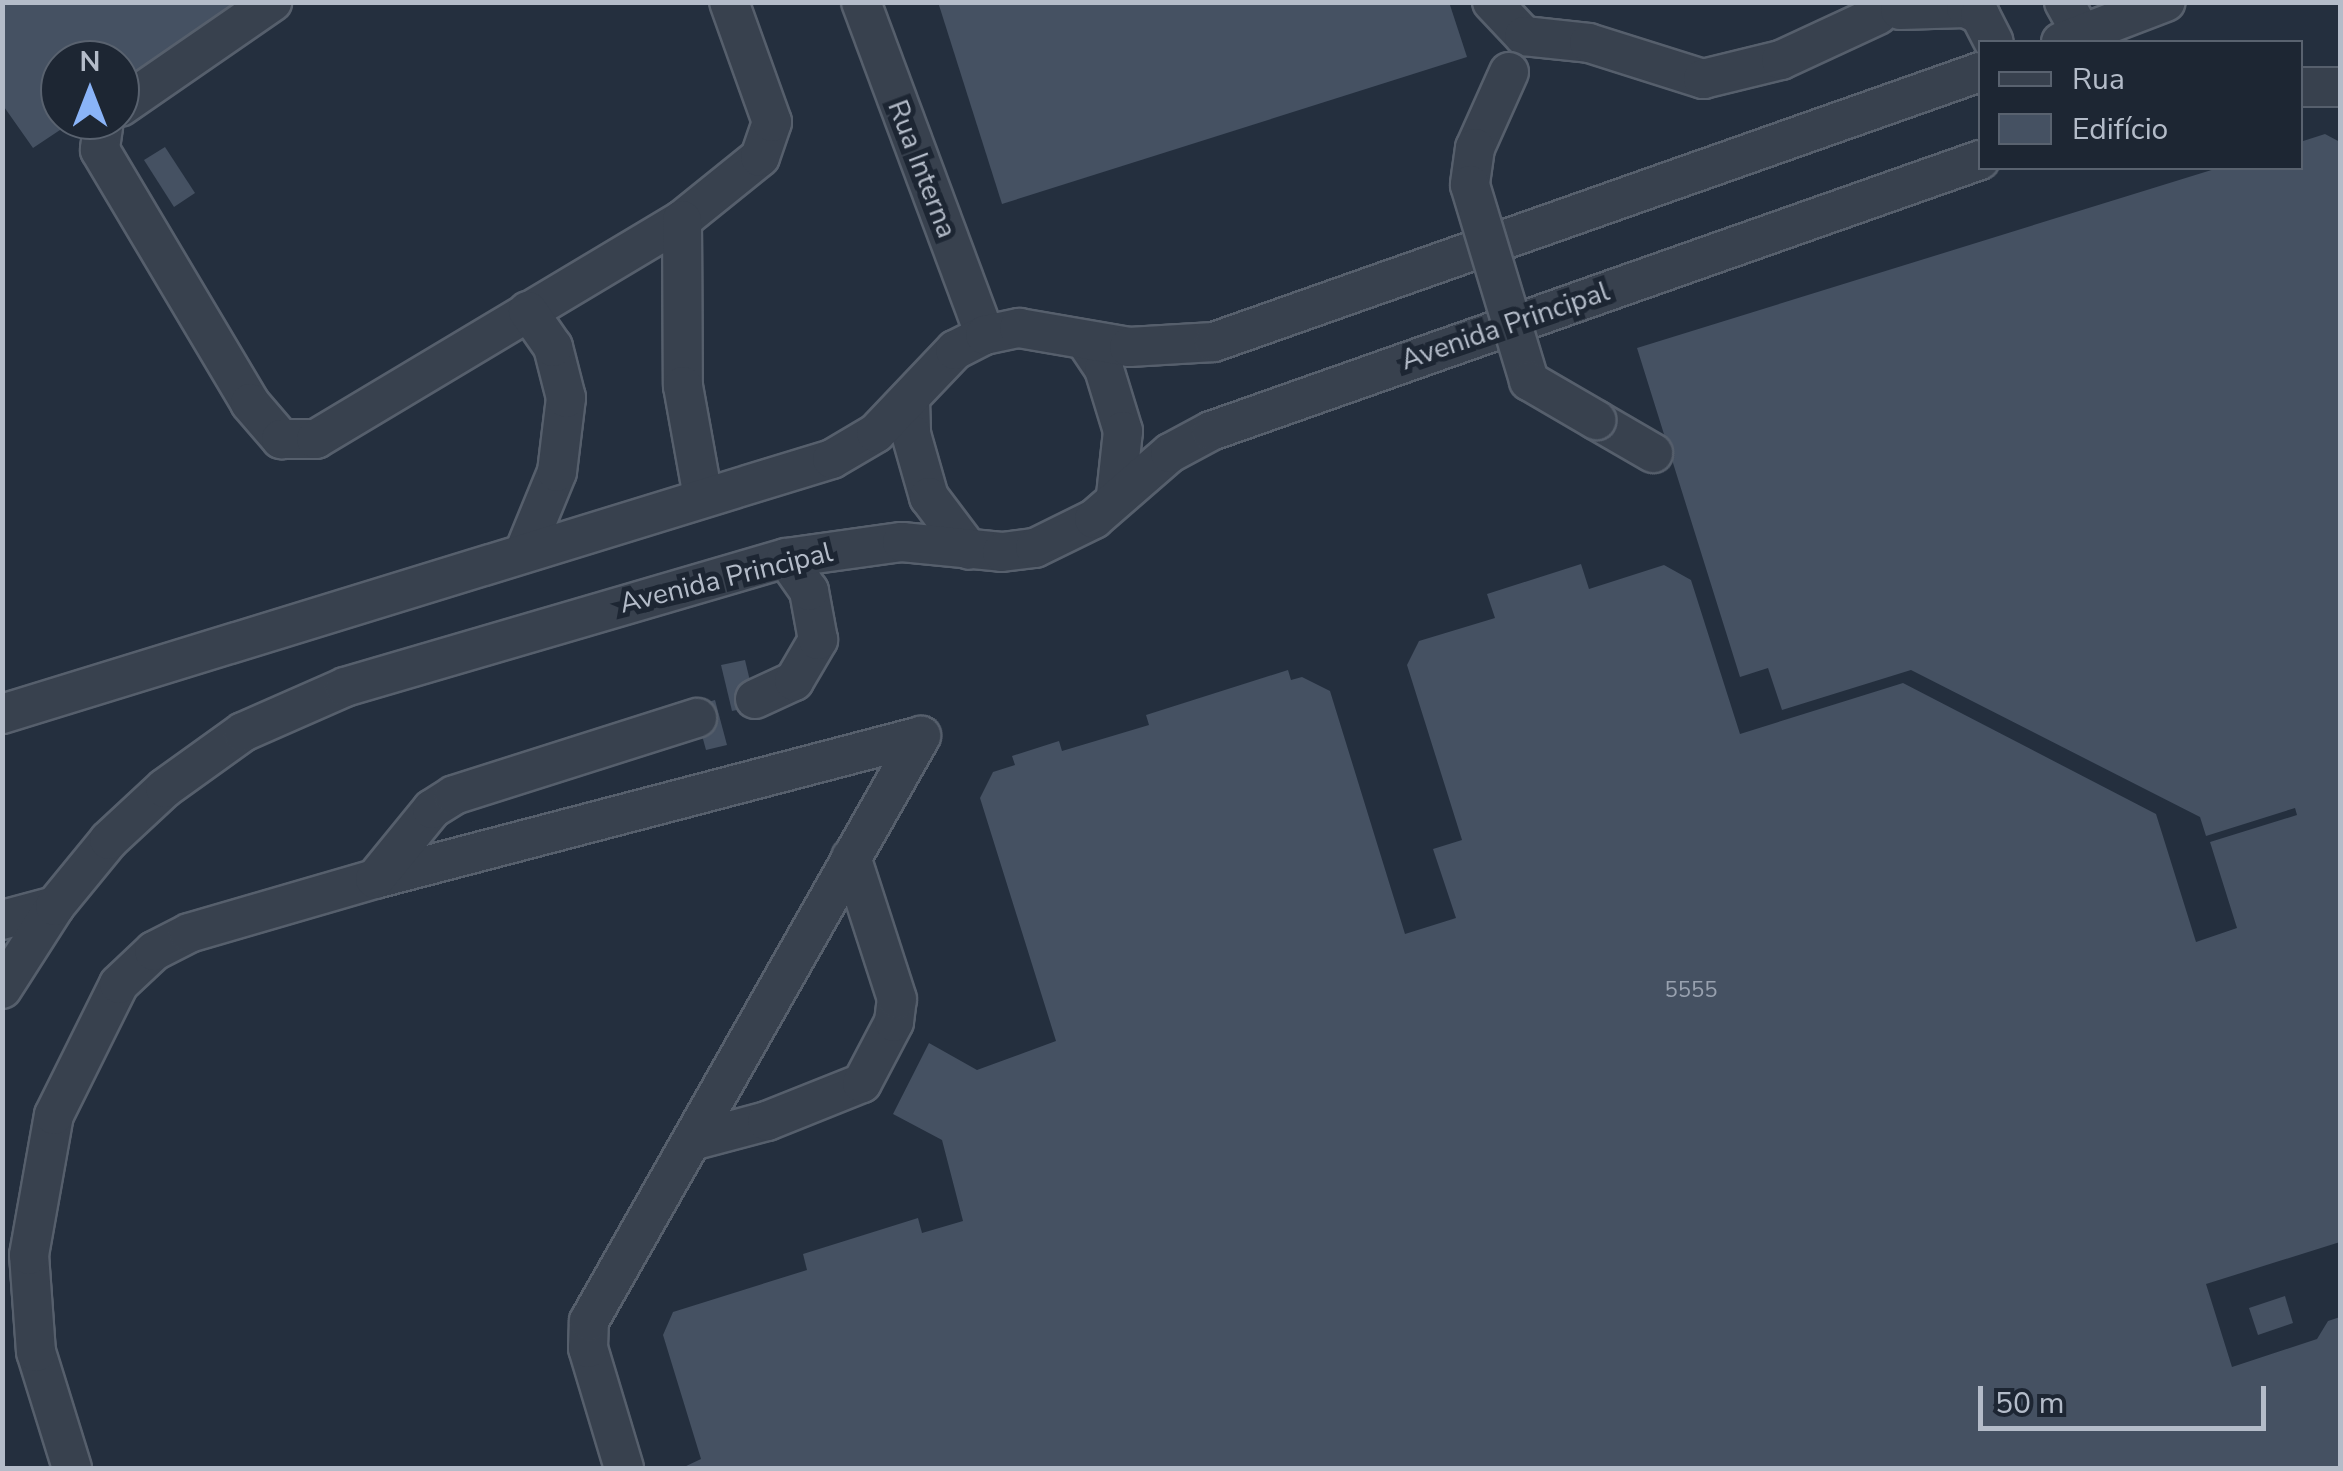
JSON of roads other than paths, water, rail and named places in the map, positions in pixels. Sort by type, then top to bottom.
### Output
[{"type":"street","points":[[140,93],[272,2]]},
{"type":"street","points":[[98,140],[108,164],[250,403],[281,440],[316,440],[682,220],[735,180],[770,138],[772,122],[729,2]]},
{"type":"street","name":"Rua Interna","points":[[860,2],[985,335]]},
{"type":"street","points":[[1492,2],[1524,36],[1589,42],[1703,79],[1781,60],[1889,12],[1966,8],[1980,15],[1993,40]]},
{"type":"street","points":[[1810,44],[1838,2]]},
{"type":"street","points":[[2069,26],[2166,2]]},
{"type":"street","points":[[1524,36],[1475,148],[1470,184],[1529,381],[1653,453]]},
{"type":"street","points":[[2,714],[832,458],[910,402],[954,350],[985,335],[1054,330],[1086,342],[1168,348],[1214,342],[1978,73]]},
{"type":"street","points":[[2303,86],[2340,87]]},
{"type":"street","name":"Avenida Principal","points":[[2,989],[55,906],[116,833],[243,732],[346,688],[786,558],[902,542],[969,550],[1035,548],[1094,519],[1116,495],[1170,453],[1211,430],[1978,161]]},
{"type":"street","points":[[682,220],[683,386],[703,496]]},
{"type":"street","points":[[526,550],[557,472],[566,398],[553,347],[528,311]]},
{"type":"street","points":[[1086,342],[1104,369],[1123,431],[1116,495]]},
{"type":"street","points":[[910,402],[911,434],[930,497],[969,550]]},
{"type":"street","points":[[375,879],[432,808],[454,794],[725,709],[794,681],[818,640],[809,591],[786,558]]},
{"type":"street","points":[[72,1468],[36,1352],[29,1255],[54,1116],[96,1020],[119,984],[154,950],[190,933],[375,879],[921,736],[588,1321],[588,1348],[624,1468]]},
{"type":"street","points":[[692,1141],[768,1120],[862,1082],[894,1022],[897,999],[851,858]]},
{"type":"street","points":[[2,920],[55,906]]}]
